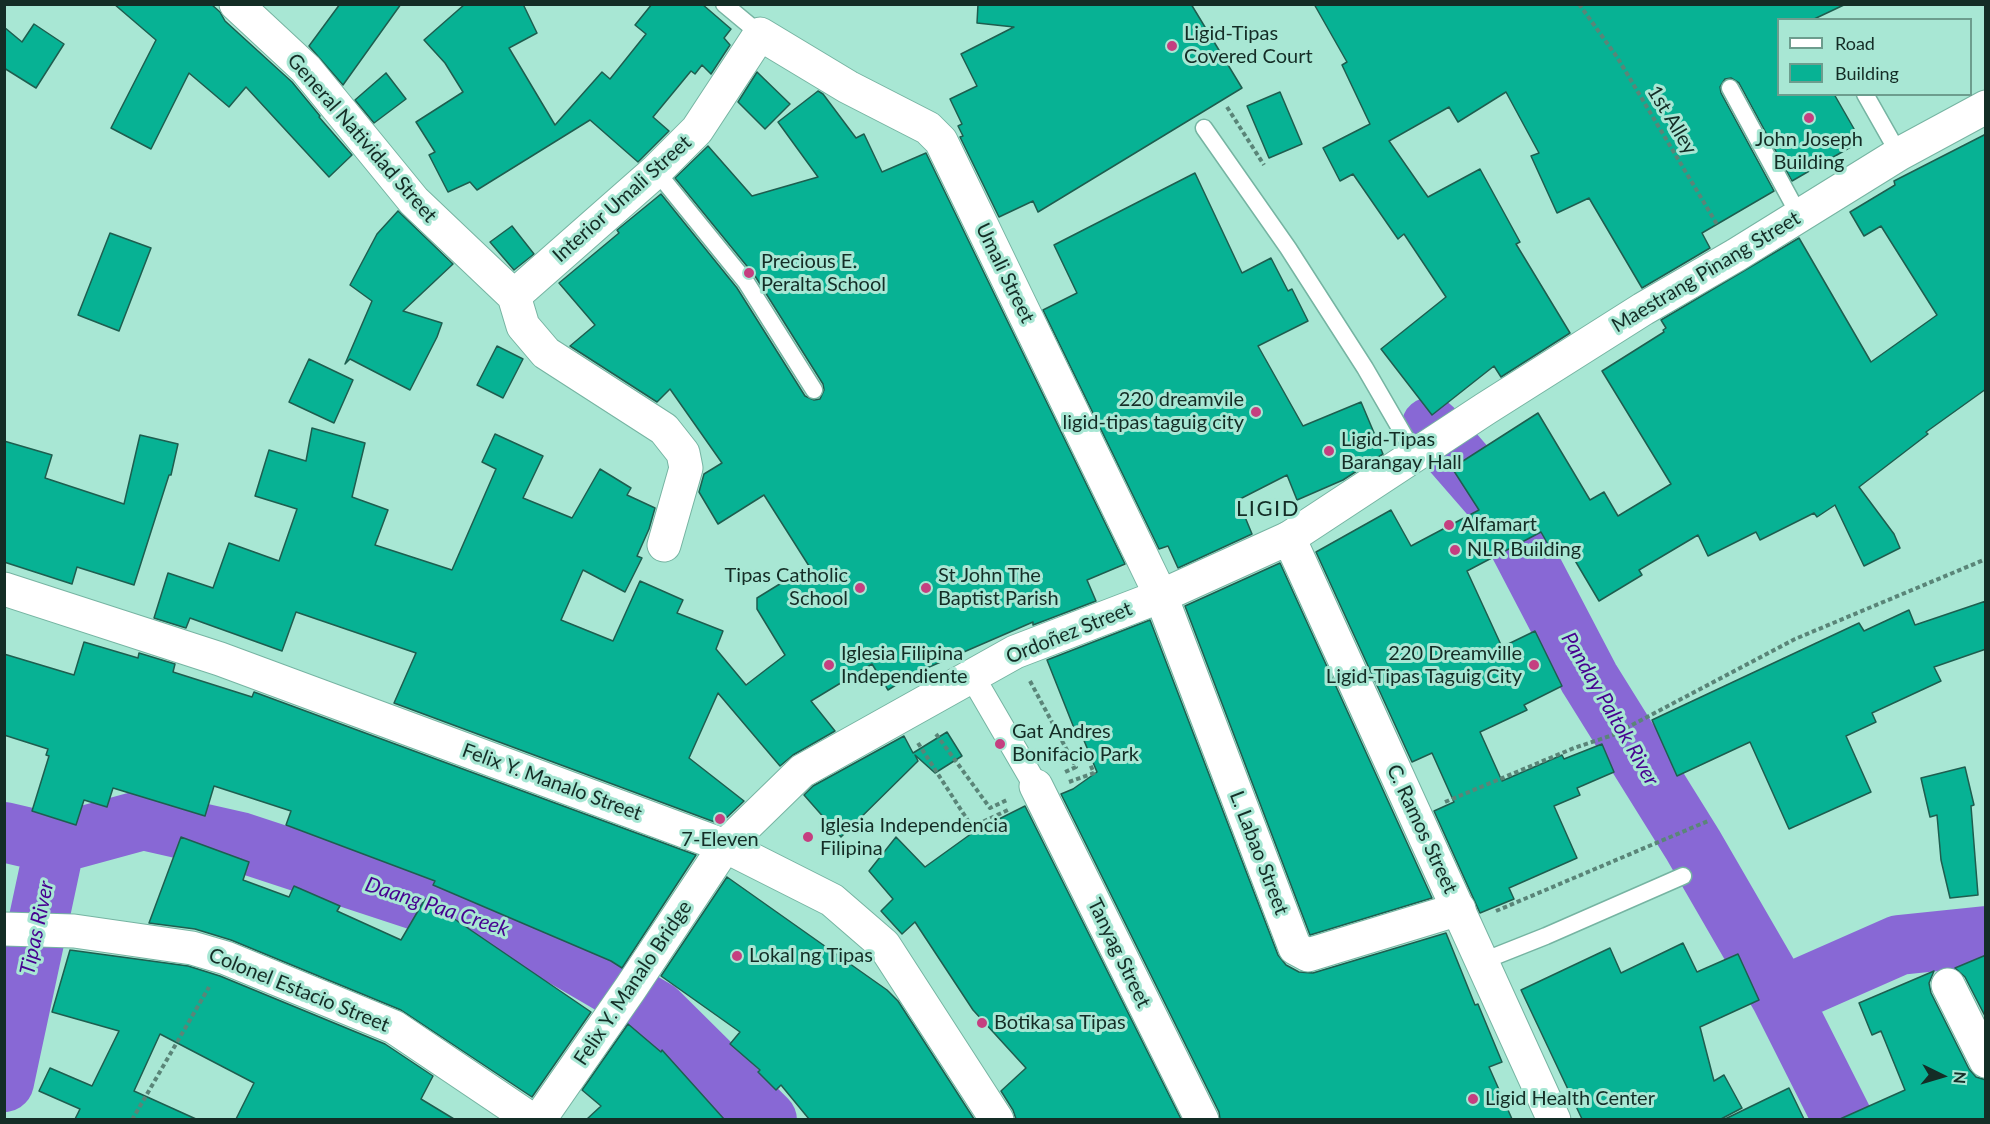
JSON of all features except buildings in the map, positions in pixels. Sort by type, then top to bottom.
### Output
[{"type":"street","name":"General Natividad Street","points":[[236,4],[306,69],[414,201],[514,296]]},
{"type":"street","name":"Interior Umali Street","points":[[514,296],[656,171],[696,130],[760,34]]},
{"type":"street","name":"Umali Street","points":[[760,34],[848,87],[927,128],[941,141],[1161,596]]},
{"type":"street","name":"Maestrang Pinang Street","points":[[1424,451],[1485,409],[1643,309],[1736,255],[1899,154],[1986,107]]},
{"type":"street","points":[[514,296],[523,327],[546,353],[664,429],[683,453],[686,468],[664,545]]},
{"type":"street","name":"Ordoñez Street","points":[[725,846],[802,771],[1015,652],[1161,596],[1289,538],[1424,451]]},
{"type":"street","name":"C. Ramos Street","points":[[1289,538],[1554,1119]]},
{"type":"street","name":"Felix Y. Manalo Street","points":[[4,589],[220,659],[725,846],[832,900],[884,945],[997,1119]]},
{"type":"street","name":"L. Labao Street","points":[[1161,596],[1295,948],[1308,955],[1463,917]]},
{"type":"street","points":[[972,676],[1038,790]]},
{"type":"street","name":"Tanyag Street","points":[[1038,790],[1202,1119]]},
{"type":"street","name":"Felix Y. Manalo Bridge","points":[[540,1119],[725,846]]},
{"type":"street","name":"Colonel Estacio Street","points":[[12,930],[74,931],[192,948],[226,958],[394,1027],[532,1119]]},
{"type":"street","points":[[1948,985],[1986,1061]]},
{"type":"lane","points":[[724,4],[760,34]]},
{"type":"lane","points":[[1730,88],[1799,215]]},
{"type":"lane","points":[[1866,96],[1899,154]]},
{"type":"lane","points":[[1204,128],[1288,248],[1365,368],[1424,451]]},
{"type":"lane","points":[[656,171],[746,282],[814,390]]},
{"type":"lane","points":[[1483,961],[1683,876]]},
{"type":"path","name":"1st Alley","points":[[1579,4],[1617,57],[1736,255]]},
{"type":"path","points":[[1416,815],[1574,748],[1613,735],[1795,639],[1986,559]]},
{"type":"path","points":[[909,711],[934,771],[972,827],[1076,767],[1015,652]]},
{"type":"path","points":[[909,711],[990,808],[1038,790]]},
{"type":"path","points":[[1463,917],[1708,821]]},
{"type":"path","points":[[132,1119],[226,958]]},
{"type":"waterway","name":"Panday Paltok River","points":[[1431,427],[1498,504],[1589,678],[1693,845],[1781,997]]},
{"type":"waterway","name":"Daang Paa Creek","points":[[4,832],[55,844],[143,820],[240,842],[532,938],[657,1011],[767,1120]]},
{"type":"waterway","name":"Tipas River","points":[[4,1082],[55,844]]},
{"type":"waterway","name":"Daang Paa Creek","points":[[1843,1120],[1781,997],[1899,945],[1986,936]]},
{"type":"place","name":"Ligid-Tipas Covered Court","points":[[1172,46]]},
{"type":"place","name":"John Joseph Building","points":[[1809,118]]},
{"type":"place","name":"Precious E. Peralta School","points":[[749,273]]},
{"type":"place","name":"220 dreamvile ligid-tipas taguig city","points":[[1256,412]]},
{"type":"place","name":"Ligid-Tipas Barangay Hall","points":[[1329,451]]},
{"type":"place","name":"Alfamart","points":[[1449,525]]},
{"type":"place","name":"NLR Building","points":[[1455,550]]},
{"type":"place","name":"Tipas Catholic School","points":[[860,588]]},
{"type":"place","name":"St John The Baptist Parish","points":[[926,588]]},
{"type":"place","name":"Iglesia Filipina Independiente","points":[[829,665]]},
{"type":"place","name":"220 Dreamville Ligid-Tipas Taguig City","points":[[1534,665]]},
{"type":"place","name":"Gat Andres Bonifacio Park","points":[[1000,744]]},
{"type":"place","name":"7-Eleven","points":[[720,819]]},
{"type":"place","name":"Iglesia Independencia Filipina","points":[[808,837]]},
{"type":"place","name":"Lokal ng Tipas","points":[[737,956]]},
{"type":"place","name":"Botika sa Tipas","points":[[982,1023]]},
{"type":"place","name":"Ligid Health Center","points":[[1473,1099]]},
{"type":"district","name":"LIGID","points":[[1268,509]]}]
